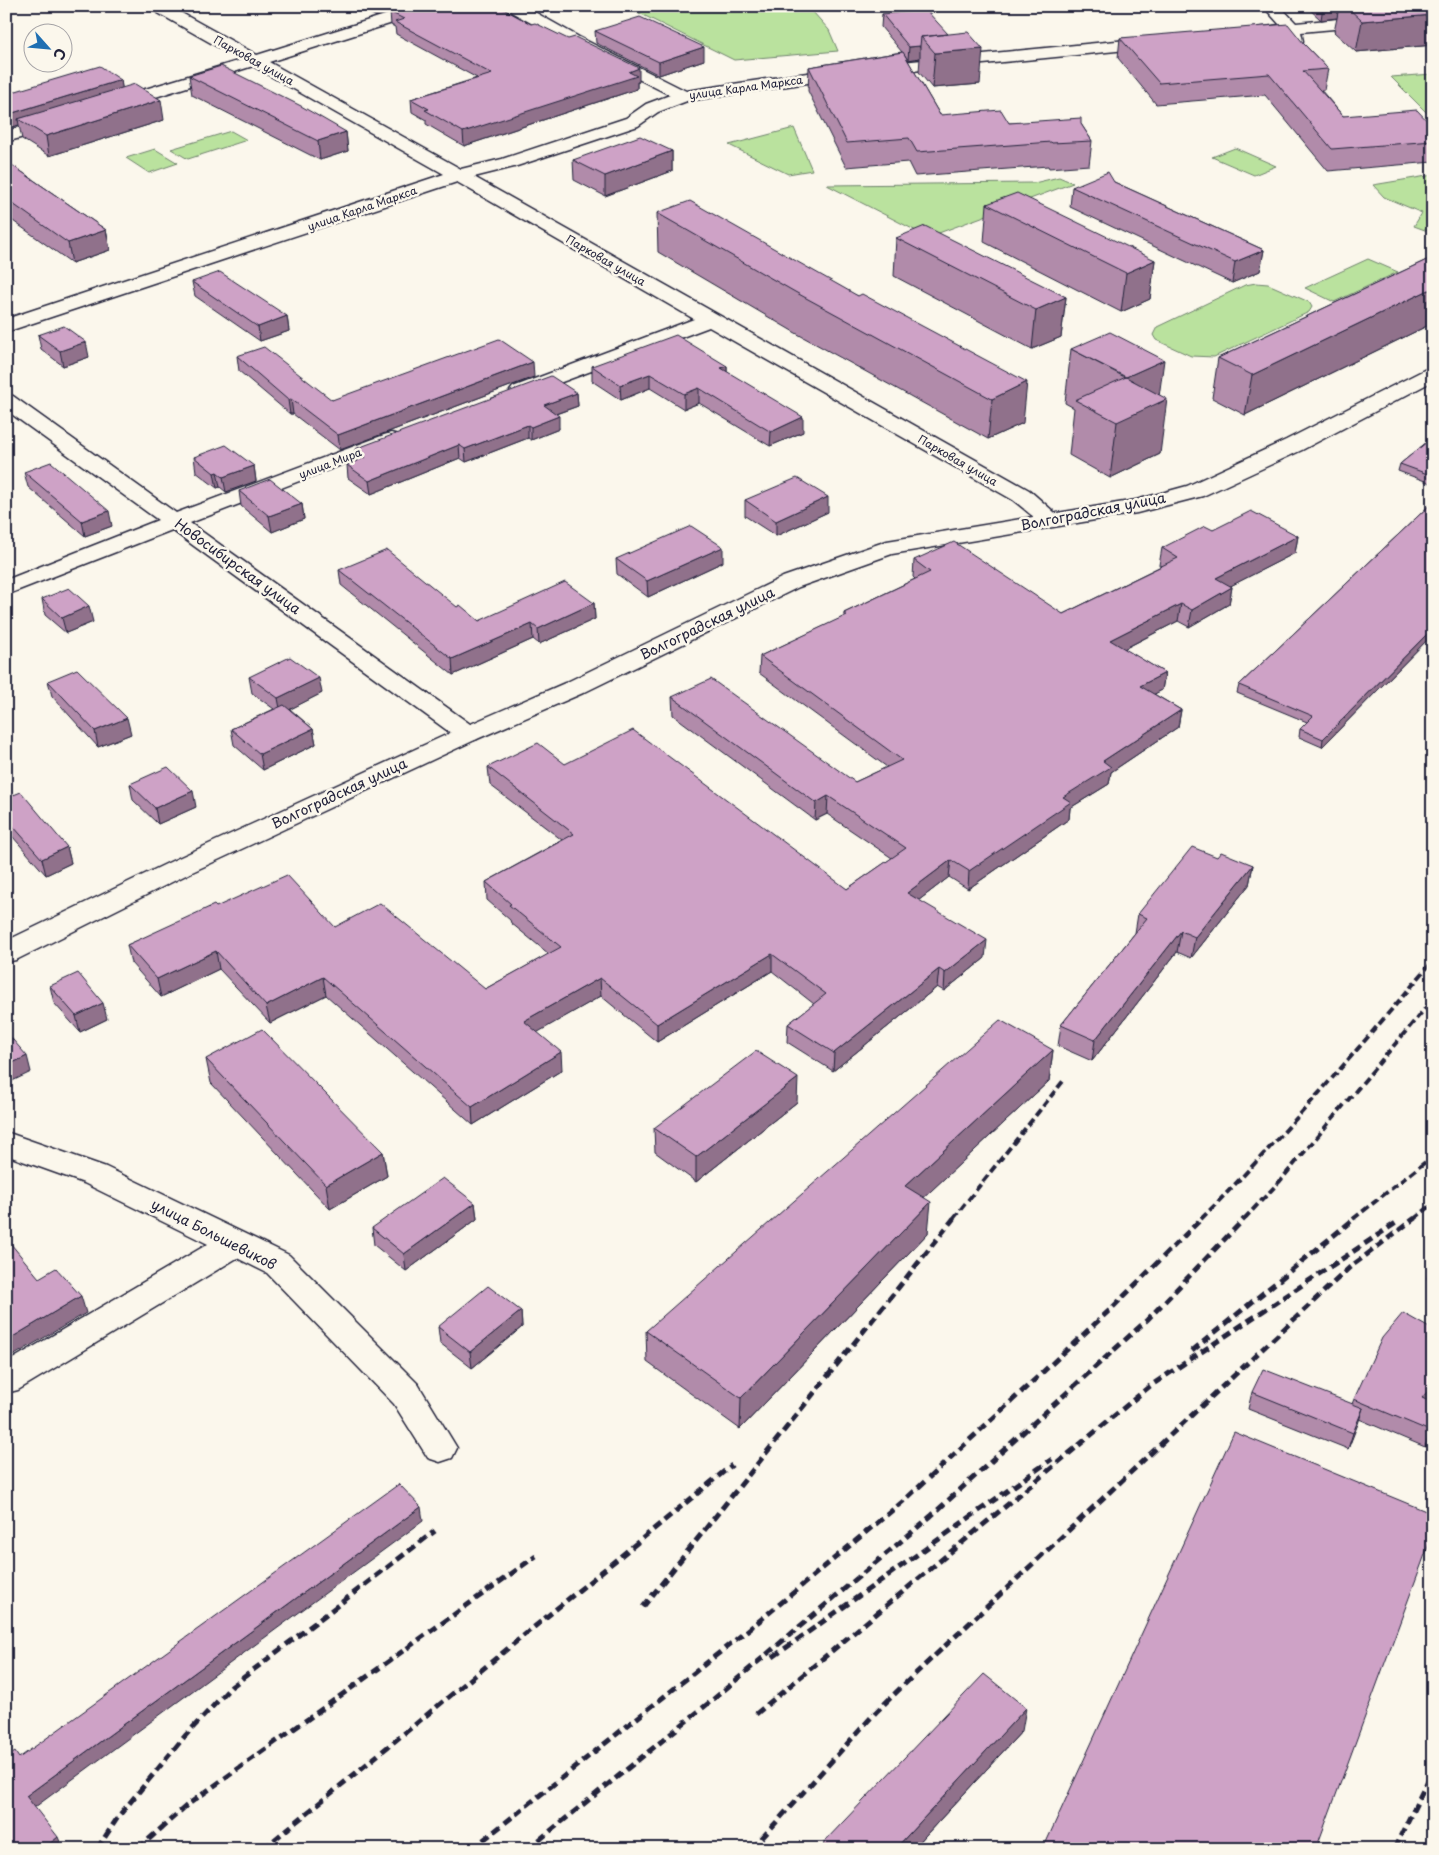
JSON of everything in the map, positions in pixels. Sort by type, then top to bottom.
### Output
[{"type":"street","name":"Парковая улица","points":[[157,6],[459,175],[602,259],[1021,495],[1052,519]]},
{"type":"street","points":[[98,109],[431,6]]},
{"type":"street","points":[[512,6],[573,40],[684,96]]},
{"type":"street","points":[[1271,6],[1292,28],[1296,43],[1304,55]]},
{"type":"street","points":[[1243,33],[1433,15]]},
{"type":"street","name":"улица Карла Маркса","points":[[6,326],[459,175],[508,163],[632,122],[652,108],[684,96],[841,73],[1173,40]]},
{"type":"street","points":[[6,137],[71,118]]},
{"type":"street","points":[[501,398],[711,319]]},
{"type":"street","name":"Волгоградская улица","points":[[6,953],[190,863],[468,734],[574,688],[791,582],[887,548],[1137,506],[1195,490],[1294,445],[1433,373]]},
{"type":"street","name":"Новосибирская улица","points":[[6,400],[468,734]]},
{"type":"street","name":"улица Мира","points":[[6,588],[175,521],[410,432]]},
{"type":"street","name":"улица Большевиков","points":[[6,1143],[95,1175],[278,1264],[406,1394],[440,1448]]},
{"type":"street","points":[[6,1380],[236,1243]]},
{"type":"green space","points":[[639,6],[832,6],[813,12],[829,30],[838,51],[734,60],[635,11]]},
{"type":"green space","points":[[1433,74],[1433,119],[1391,77]]},
{"type":"green space","points":[[794,128],[812,170],[788,174],[729,145]]},
{"type":"green space","points":[[231,131],[247,140],[188,159],[171,149]]},
{"type":"green space","points":[[1235,148],[1276,166],[1254,175],[1212,157]]},
{"type":"green space","points":[[155,149],[178,163],[149,173],[126,158]]},
{"type":"green space","points":[[1433,175],[1433,233],[1414,226],[1422,213],[1384,197],[1373,185]]},
{"type":"green space","points":[[1059,177],[1073,183],[928,237],[827,185],[1034,183]]},
{"type":"green space","points":[[1368,259],[1398,272],[1334,302],[1305,288]]},
{"type":"green space","points":[[1256,283],[1268,284],[1309,302],[1312,307],[1309,312],[1214,357],[1191,356],[1156,340],[1153,335],[1157,327],[1245,285]]},
{"type":"building","points":[[410,6],[498,6],[531,24],[535,23],[568,39],[575,37],[639,68],[629,72],[637,76],[463,132],[425,110],[429,109],[411,99],[492,74],[395,22],[404,19],[390,12]]},
{"type":"building","points":[[1346,6],[1433,6],[1433,15],[1362,21]]},
{"type":"building","points":[[926,10],[948,34],[921,37],[920,46],[909,47],[882,14]]},
{"type":"building","points":[[640,17],[704,47],[659,62],[595,31]]},
{"type":"building","points":[[1288,24],[1328,69],[1303,71],[1343,116],[1417,110],[1433,127],[1433,141],[1332,149],[1269,74],[1159,83],[1120,38]]},
{"type":"building","points":[[968,32],[983,49],[935,53],[921,37]]},
{"type":"building","points":[[903,52],[940,115],[1001,110],[1009,123],[1081,118],[1081,124],[1092,141],[1051,142],[917,152],[909,138],[847,143],[809,67]]},
{"type":"building","points":[[100,66],[121,80],[6,115],[6,94]]},
{"type":"building","points":[[221,66],[301,106],[346,132],[318,141],[189,76]]},
{"type":"building","points":[[135,84],[161,100],[46,136],[18,119]]},
{"type":"building","points":[[640,136],[672,151],[605,176],[573,160]]},
{"type":"building","points":[[6,161],[106,230],[68,243],[6,199]]},
{"type":"building","points":[[1108,172],[1114,182],[1264,250],[1235,262],[1072,187]]},
{"type":"building","points":[[1017,193],[1155,260],[1126,273],[987,204]]},
{"type":"building","points":[[690,201],[858,296],[862,294],[1027,382],[992,399],[795,292],[657,213]]},
{"type":"building","points":[[925,226],[1066,297],[1036,310],[896,238]]},
{"type":"building","points":[[1433,257],[1433,288],[1252,375],[1218,358]]},
{"type":"building","points":[[220,272],[287,316],[258,327],[192,282]]},
{"type":"building","points":[[64,326],[86,342],[60,351],[38,335]]},
{"type":"building","points":[[1110,332],[1164,360],[1126,377],[1071,349]]},
{"type":"building","points":[[676,335],[727,366],[721,368],[803,417],[771,432],[699,388],[684,394],[650,374],[620,385],[592,366]]},
{"type":"building","points":[[499,339],[533,362],[338,435],[291,399],[288,400],[237,356],[264,347],[332,400]]},
{"type":"building","points":[[551,376],[577,393],[544,405],[559,416],[531,427],[528,425],[465,449],[459,445],[369,481],[347,465],[366,457],[355,449]]},
{"type":"building","points":[[1126,377],[1167,399],[1117,422],[1075,400]]},
{"type":"building","points":[[1433,437],[1433,476],[1400,464]]},
{"type":"building","points":[[226,445],[254,466],[223,477],[217,472],[214,473],[194,457]]},
{"type":"building","points":[[51,462],[109,511],[82,521],[24,472]]},
{"type":"building","points":[[797,478],[828,497],[776,521],[745,500]]},
{"type":"building","points":[[270,479],[302,504],[269,516],[239,491]]},
{"type":"building","points":[[1433,502],[1433,628],[1323,739],[1300,729],[1313,716],[1239,685]]},
{"type":"building","points":[[1251,511],[1298,536],[1216,578],[1232,587],[1192,610],[1181,604],[1110,640],[1165,673],[1140,686],[1181,710],[1103,761],[1111,767],[1063,797],[1071,802],[969,871],[951,860],[907,893],[987,940],[945,973],[939,969],[834,1053],[788,1024],[826,994],[772,954],[657,1024],[600,978],[524,1021],[561,1052],[472,1107],[323,977],[266,1006],[216,951],[157,979],[127,945],[214,905],[216,907],[287,875],[335,927],[380,903],[485,989],[561,947],[509,905],[511,904],[486,882],[574,834],[488,767],[538,743],[565,764],[633,730],[847,889],[906,848],[828,796],[816,803],[672,697],[711,679],[855,782],[902,760],[760,656],[847,615],[844,613],[930,572],[914,560],[954,542],[1063,614],[1178,558],[1162,548],[1205,526],[1213,530]]},
{"type":"building","points":[[691,526],[723,547],[647,581],[616,559]]},
{"type":"building","points":[[387,550],[457,607],[460,605],[479,621],[565,582],[594,603],[538,629],[532,624],[452,659],[339,570]]},
{"type":"building","points":[[69,588],[89,606],[62,618],[42,599]]},
{"type":"building","points":[[290,657],[319,678],[278,698],[249,677]]},
{"type":"building","points":[[77,669],[127,718],[95,731],[48,681]]},
{"type":"building","points":[[284,705],[313,729],[260,754],[231,729]]},
{"type":"building","points":[[168,767],[193,791],[155,808],[130,784]]},
{"type":"building","points":[[21,792],[67,847],[42,859],[6,818],[6,798]]},
{"type":"building","points":[[1192,847],[1217,857],[1221,852],[1253,865],[1195,937],[1181,931],[1095,1040],[1061,1025],[1147,918],[1138,914]]},
{"type":"building","points":[[78,973],[103,1003],[76,1016],[50,986]]},
{"type":"building","points":[[1000,1020],[1053,1050],[905,1186],[931,1202],[741,1398],[646,1331]]},
{"type":"building","points":[[262,1029],[383,1152],[326,1185],[206,1059]]},
{"type":"building","points":[[6,1032],[27,1056],[6,1066]]},
{"type":"building","points":[[756,1051],[798,1078],[696,1157],[654,1128]]},
{"type":"building","points":[[443,1178],[475,1203],[404,1254],[372,1228]]},
{"type":"building","points":[[6,1238],[39,1278],[56,1268],[81,1296],[6,1341]]},
{"type":"building","points":[[488,1286],[521,1311],[470,1352],[438,1327]]},
{"type":"building","points":[[1403,1313],[1433,1330],[1433,1333],[1427,1340],[1433,1343],[1433,1385],[1422,1398],[1433,1403],[1433,1424],[1430,1431],[1354,1399],[1382,1338]]},
{"type":"building","points":[[1263,1369],[1363,1408],[1353,1433],[1252,1392]]},
{"type":"building","points":[[1234,1432],[1433,1514],[1433,1533],[1316,1849],[1043,1849]]},
{"type":"building","points":[[399,1484],[421,1507],[26,1796],[58,1837],[43,1849],[6,1849],[6,1758],[15,1752],[19,1758]]},
{"type":"building","points":[[984,1674],[1026,1708],[895,1849],[831,1849],[824,1842]]},
{"type":"railway","points":[[1201,1219],[1291,1125],[1433,961]]},
{"type":"railway","points":[[1244,1219],[1280,1181],[1433,999]]},
{"type":"railway","points":[[953,1219],[1064,1080]]},
{"type":"railway","points":[[1353,1219],[1433,1156]]},
{"type":"railway","points":[[1414,1219],[1433,1204]]},
{"type":"railway","points":[[643,1607],[954,1218]]},
{"type":"railway","points":[[528,1849],[710,1702],[931,1516],[1147,1320],[1245,1218]]},
{"type":"railway","points":[[1192,1351],[1355,1218]]},
{"type":"railway","points":[[752,1849],[876,1712],[914,1675],[1349,1268],[1415,1218]]},
{"type":"railway","points":[[472,1849],[758,1622],[907,1498],[1113,1307],[1201,1219]]},
{"type":"railway","points":[[756,1714],[1150,1386],[1399,1221]]},
{"type":"railway","points":[[773,1657],[1052,1459]]},
{"type":"railway","points":[[263,1849],[732,1465]]},
{"type":"railway","points":[[97,1849],[118,1817],[185,1736],[231,1687],[435,1531]]},
{"type":"railway","points":[[138,1849],[186,1806],[536,1556]]},
{"type":"railway","points":[[1394,1849],[1433,1770]]}]
